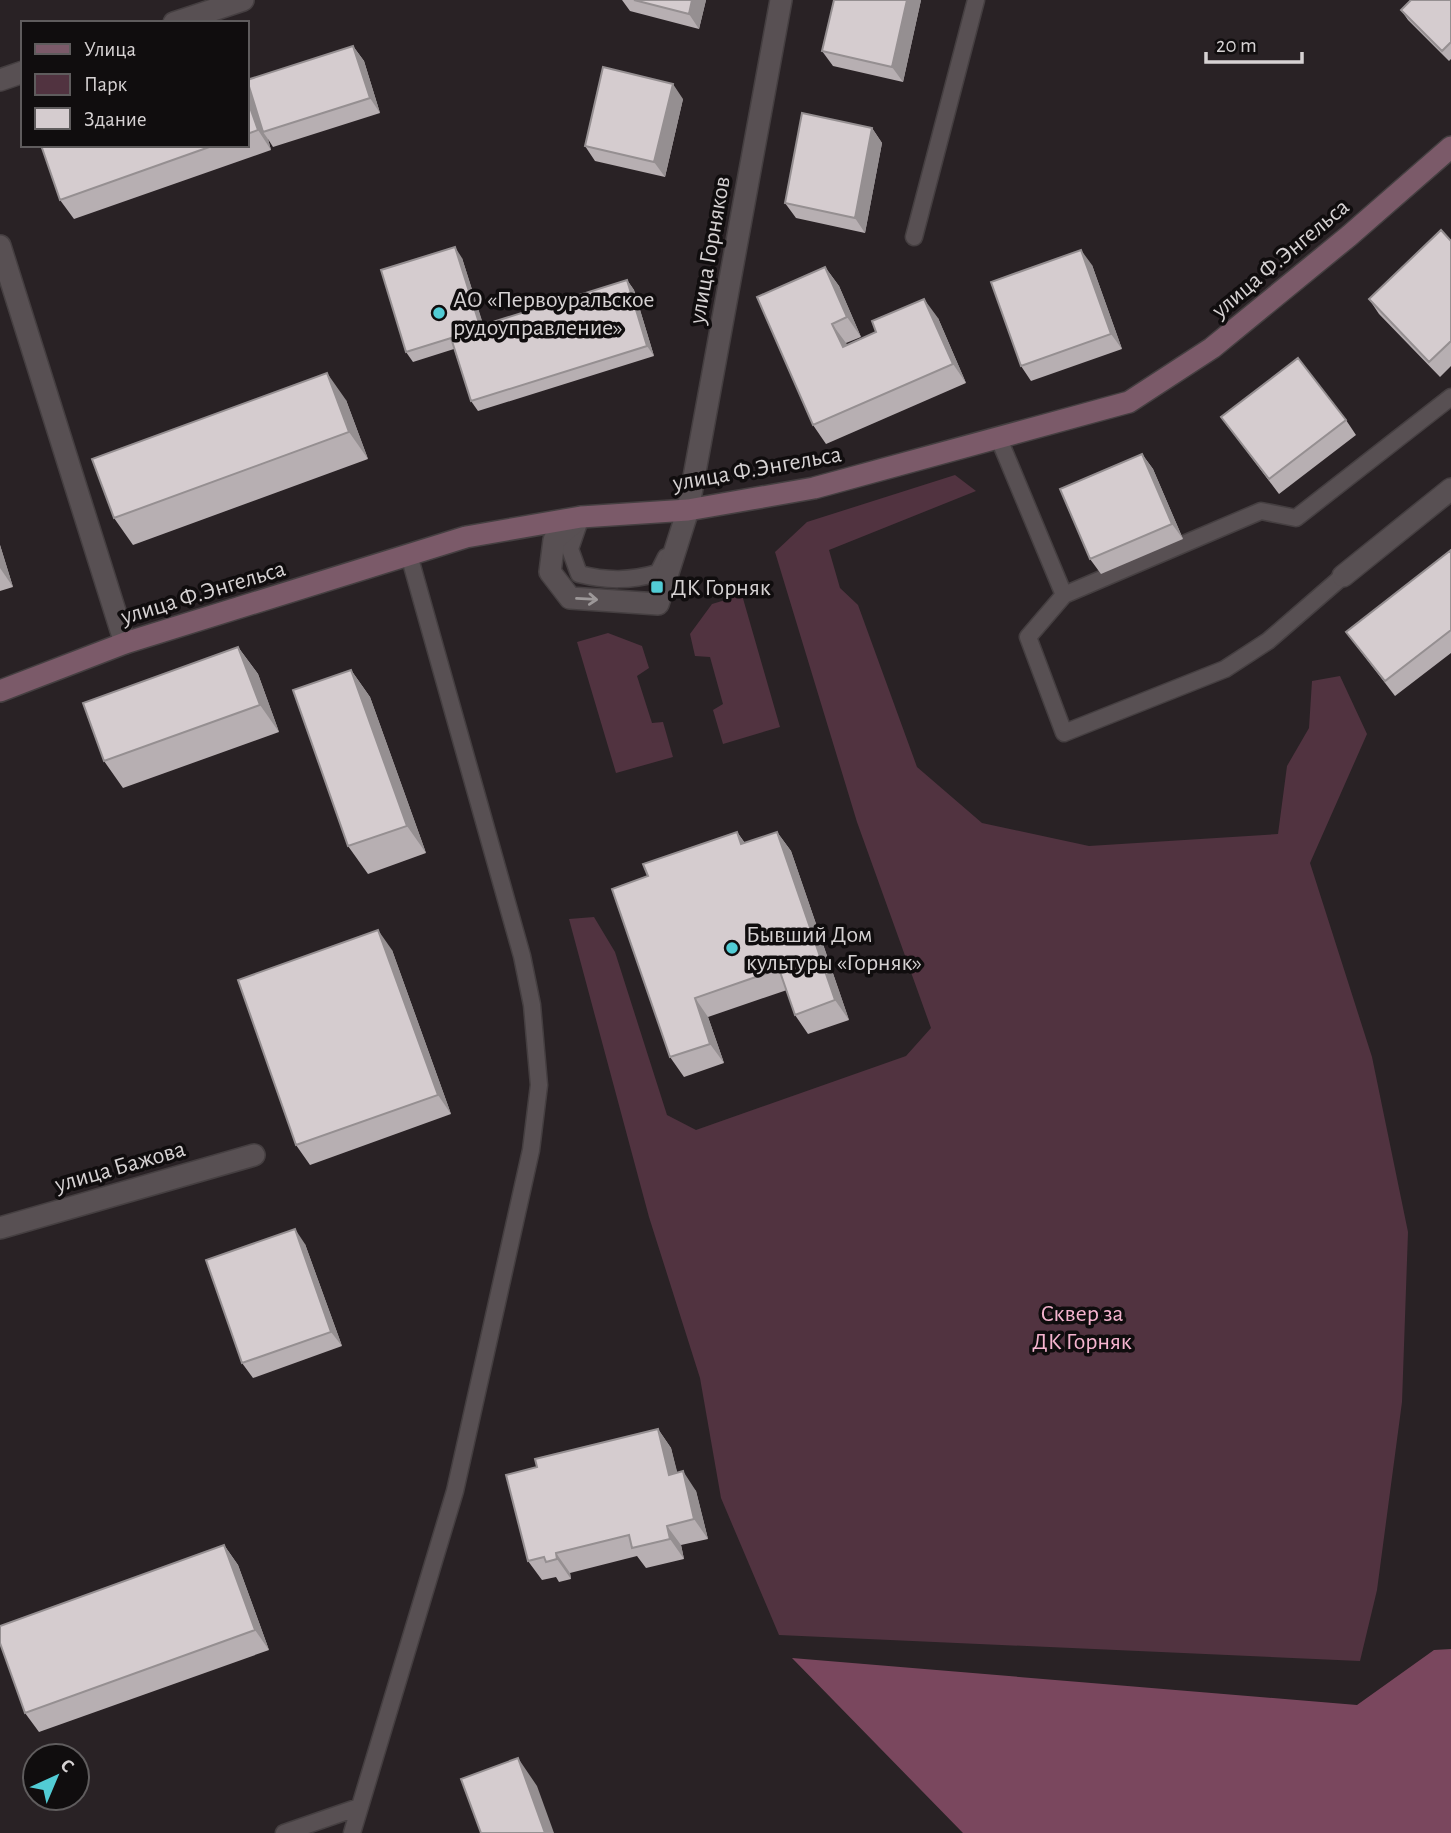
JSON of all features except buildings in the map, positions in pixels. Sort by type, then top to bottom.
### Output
[{"type":"street","points":[[180,21],[243,0]]},
{"type":"street","name":"улица Горняков","points":[[581,517],[554,540],[550,572],[570,598],[658,604],[688,510],[781,0]]},
{"type":"street","points":[[0,80],[21,73]]},
{"type":"street","name":"улица Ф.Энгельса","points":[[0,691],[125,643],[466,537],[581,517],[688,510],[814,488],[1129,402],[1192,362],[1339,245],[1451,147]]},
{"type":"street","points":[[0,246],[125,643]]},
{"type":"street","points":[[1343,576],[1451,489]]},
{"type":"street","name":"улица Бажова","points":[[0,1228],[254,1155]]},
{"type":"lane","points":[[915,236],[976,0]]},
{"type":"lane","points":[[1343,576],[1268,641],[1225,669],[1064,733],[1028,637],[1064,595],[1261,511],[1296,518],[1451,397]]},
{"type":"lane","points":[[999,439],[1064,595]]},
{"type":"lane","points":[[581,517],[570,549],[579,574],[609,581],[658,572],[688,510]]},
{"type":"lane","points":[[352,1833],[455,1491],[531,1150],[539,1085],[532,1005],[522,956],[409,555]]},
{"type":"lane","points":[[284,1833],[359,1807]]},
{"type":"green space","name":"Сквер за ДК Горняк","points":[[955,475],[976,491],[829,550],[840,588],[858,605],[917,767],[982,823],[1089,846],[1278,834],[1287,766],[1309,728],[1312,681],[1340,676],[1367,734],[1310,863],[1372,1057],[1408,1232],[1402,1402],[1377,1590],[1360,1661],[779,1635],[721,1498],[700,1378],[649,1217],[569,919],[594,917],[615,952],[667,1115],[696,1130],[906,1056],[931,1028],[857,822],[775,552],[807,522]]},
{"type":"green space","points":[[742,595],[780,727],[723,744],[713,710],[723,704],[710,657],[695,656],[690,634],[712,604]]},
{"type":"green space","points":[[608,633],[642,646],[649,668],[637,676],[652,723],[663,722],[673,757],[616,773],[577,642]]},
{"type":"shaded area","points":[[1451,1649],[1451,1833],[963,1833],[792,1658],[1357,1705],[1434,1650]]},
{"type":"place","name":"АО «Первоуральское рудоуправление»","points":[[439,313]]},
{"type":"place","name":"ДК Горняк","points":[[657,587]]},
{"type":"place","name":"Бывший Дом культуры «Горняк»","points":[[732,948]]}]
